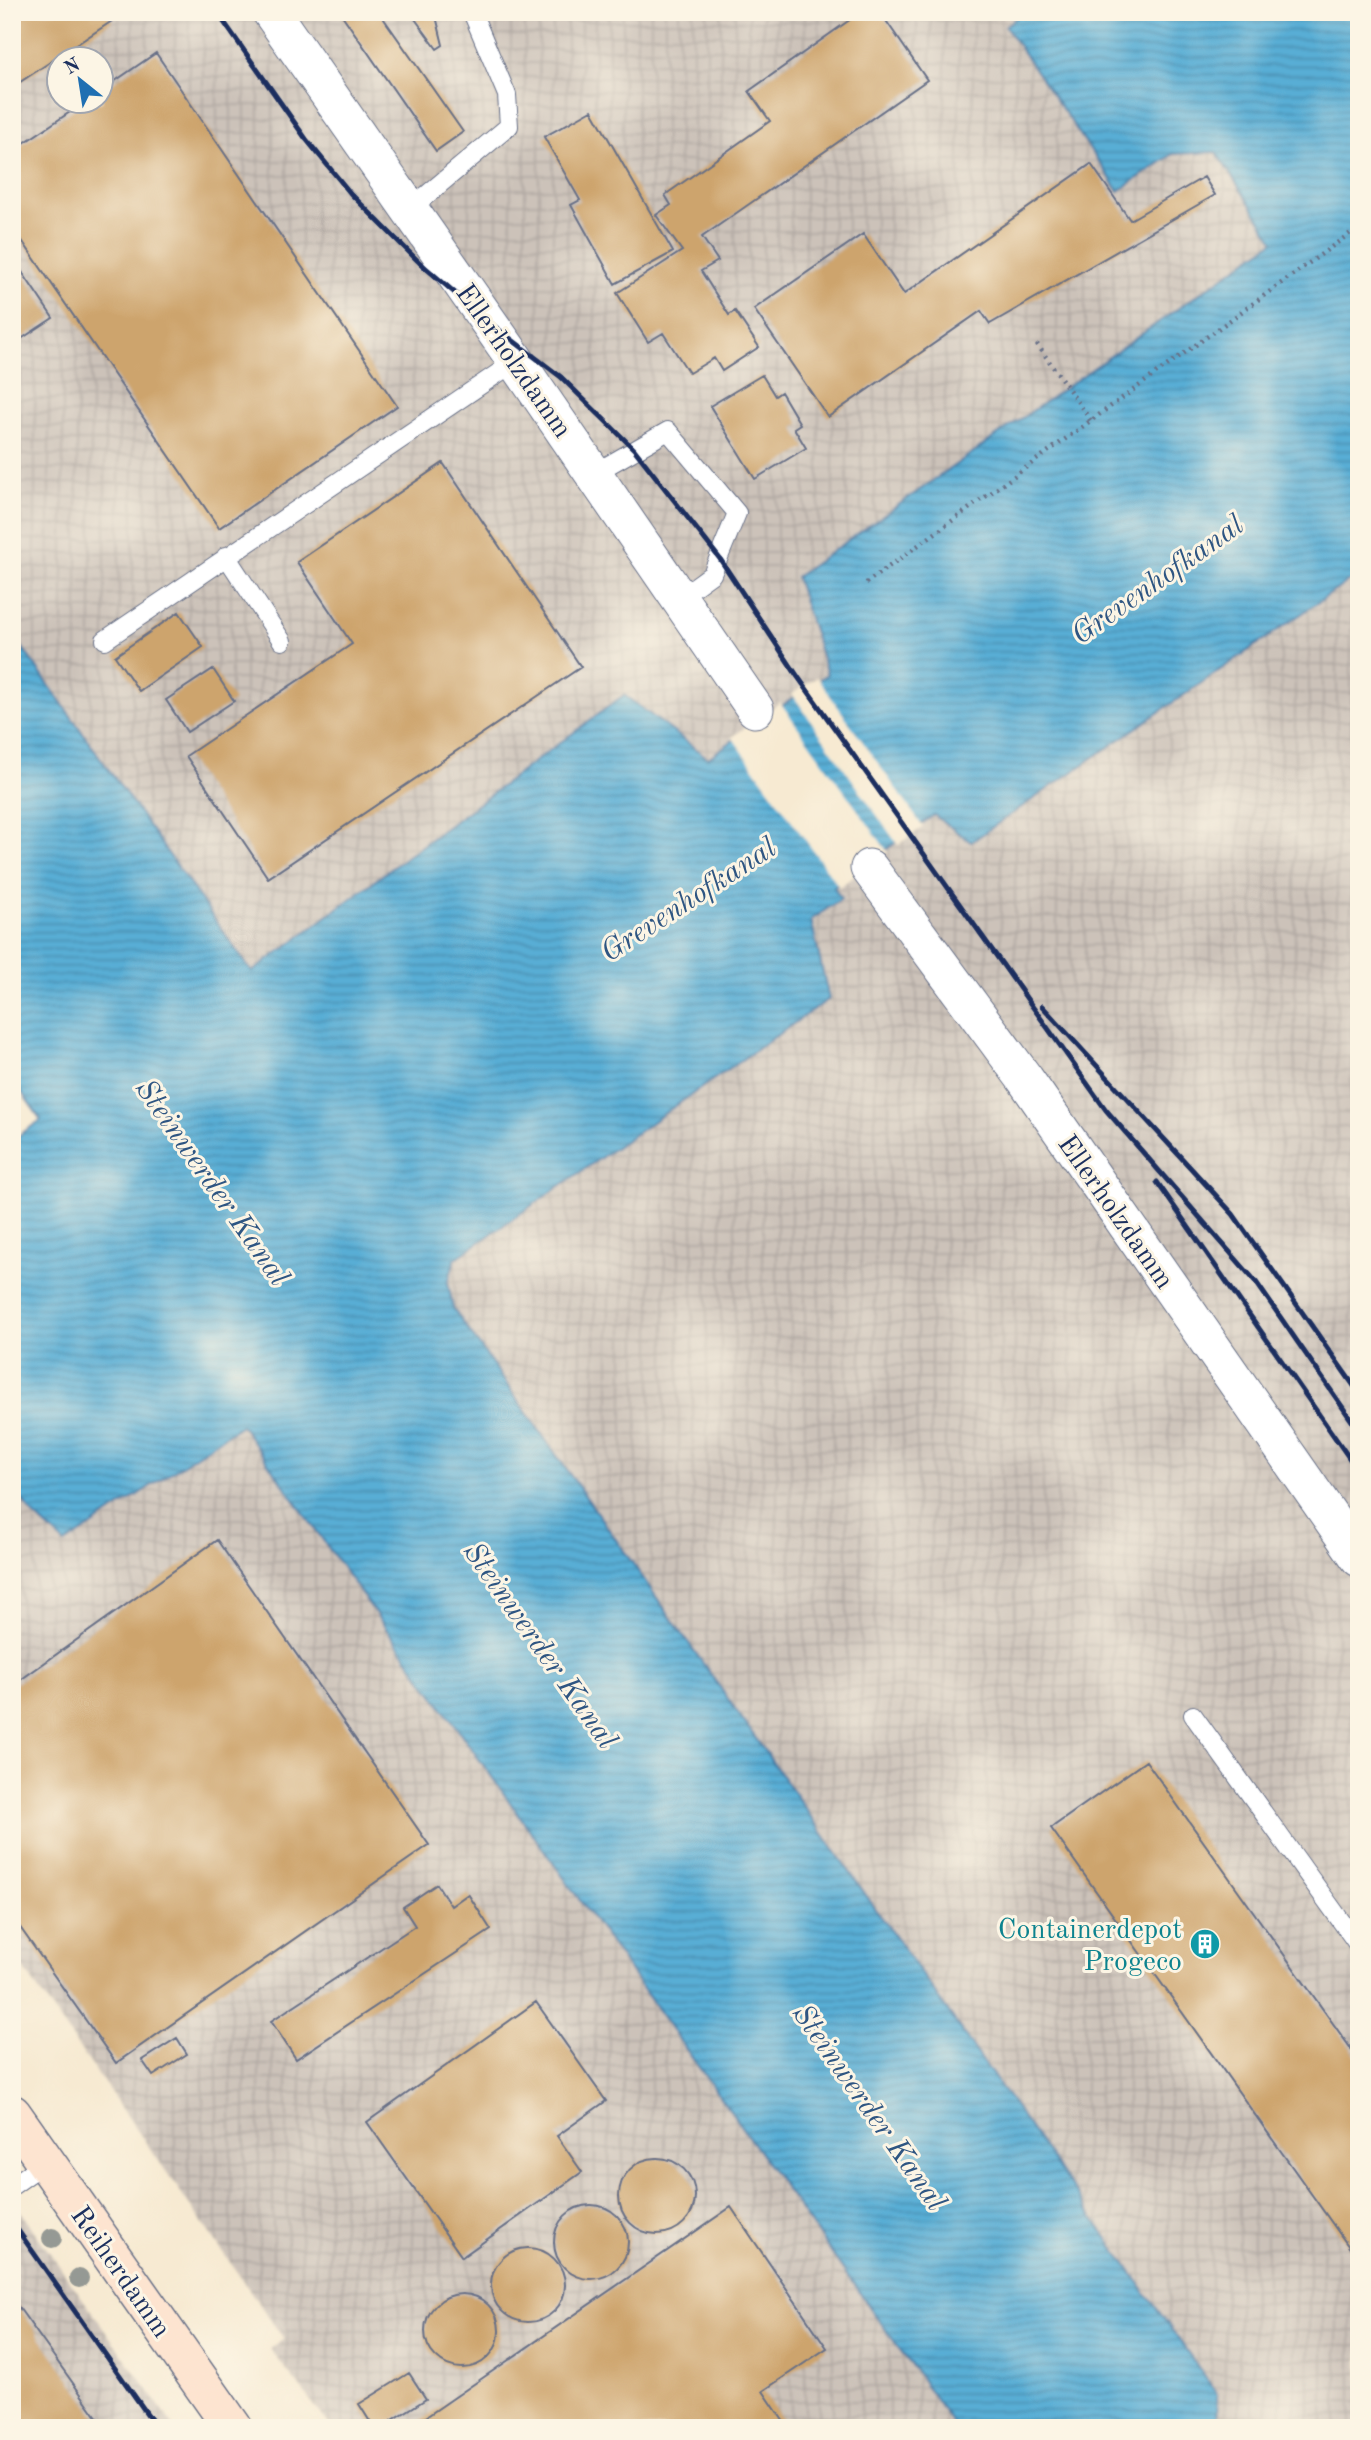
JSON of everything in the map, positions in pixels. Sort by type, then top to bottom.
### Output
[{"type":"street","name":"Ellerholzdamm","points":[[271,12],[516,361],[755,709]]},
{"type":"street","name":"Ellerholzdamm","points":[[869,868],[1033,1090],[1359,1559]]},
{"type":"street","name":"Reiherdamm","points":[[12,2114],[233,2428]]},
{"type":"lane","points":[[410,209],[509,126],[507,95],[472,12]]},
{"type":"lane","points":[[105,640],[516,361]]},
{"type":"lane","points":[[593,474],[668,431],[737,513],[712,574],[679,598]]},
{"type":"lane","points":[[226,556],[282,641]]},
{"type":"lane","points":[[1193,1716],[1359,1946]]},
{"type":"lane","points":[[12,2186],[46,2162]]},
{"type":"path","points":[[866,583],[1359,227]]},
{"type":"path","points":[[1037,344],[1091,421]]},
{"type":"shaded area","points":[[12,12],[1024,12],[1005,26],[1119,191],[1173,154],[1216,152],[1275,241],[797,577],[827,674],[708,758],[624,695],[251,972],[12,633]]},
{"type":"shaded area","points":[[1359,574],[1359,2428],[1216,2428],[1217,2394],[453,1308],[448,1283],[455,1259],[810,919],[841,899],[833,887],[934,815],[971,842]]},
{"type":"shaded area","points":[[241,1424],[956,2428],[332,2428],[270,2349],[284,2339],[12,1952],[12,1486],[31,1512],[66,1544]]},
{"type":"shaded area","points":[[12,2200],[175,2428],[12,2428]]},
{"type":"water","points":[[1024,12],[1359,12],[1359,574],[971,842],[934,815],[834,887],[841,899],[811,920],[829,999],[455,1259],[448,1283],[453,1308],[1217,2394],[1216,2428],[956,2428],[241,1425],[65,1544],[31,1512],[12,1486],[12,1140],[41,1120],[12,1079],[12,633],[252,972],[624,695],[708,758],[827,674],[796,577],[1274,241],[1216,152],[1173,154],[1119,191],[1005,26]]},
{"type":"pier","points":[[817,677],[923,827],[898,845],[792,694]]},
{"type":"pier","points":[[780,702],[888,852],[839,887],[732,737]]},
{"type":"building","points":[[12,12],[106,12],[112,21],[74,46],[46,46],[46,65],[20,82],[12,70]]},
{"type":"building","points":[[340,12],[379,12],[463,132],[436,151]]},
{"type":"building","points":[[410,12],[435,12],[443,45],[437,49]]},
{"type":"building","points":[[861,12],[880,12],[927,80],[702,237],[718,261],[701,271],[729,315],[735,311],[759,347],[722,371],[714,358],[689,373],[663,333],[648,342],[617,293],[682,251],[656,215],[671,205],[665,195],[770,121],[749,91]]},
{"type":"building","points":[[156,53],[397,406],[219,528],[12,226],[12,151],[64,116],[116,116],[116,80]]},
{"type":"building","points":[[592,110],[673,252],[615,284],[571,205],[580,200],[544,137]]},
{"type":"building","points":[[1091,164],[1130,220],[1204,177],[1215,195],[990,324],[981,311],[828,417],[754,309],[863,234],[904,294]]},
{"type":"building","points":[[12,257],[53,318],[12,345]]},
{"type":"building","points":[[762,375],[775,396],[781,392],[800,424],[794,428],[806,448],[755,479],[710,406]]},
{"type":"building","points":[[443,463],[581,667],[268,878],[186,756],[352,644],[297,562]]},
{"type":"building","points":[[179,612],[203,647],[139,691],[115,656]]},
{"type":"building","points":[[213,669],[234,701],[187,732],[166,700]]},
{"type":"building","points":[[217,1540],[429,1845],[116,2063],[12,1916],[12,1686]]},
{"type":"building","name":"Containerdepot Progeco","points":[[1146,1761],[1359,2060],[1359,2261],[1051,1828]]},
{"type":"building","points":[[437,1884],[451,1906],[468,1894],[491,1930],[296,2059],[271,2021],[415,1926],[403,1907]]},
{"type":"building","points":[[536,2002],[606,2101],[557,2136],[582,2172],[462,2257],[367,2122]]},
{"type":"building","points":[[177,2038],[187,2054],[153,2076],[142,2060]]},
{"type":"building","points":[[657,2158],[671,2161],[684,2169],[692,2182],[695,2196],[692,2210],[684,2223],[671,2231],[657,2234],[643,2231],[630,2223],[622,2210],[619,2196],[622,2182],[630,2169],[643,2161]]},
{"type":"building","points":[[598,2205],[618,2215],[626,2228],[626,2256],[618,2269],[605,2277],[584,2279],[564,2269],[556,2256],[554,2235],[564,2215],[577,2207]]},
{"type":"building","points":[[731,2207],[827,2348],[763,2391],[788,2428],[410,2428]]},
{"type":"building","points":[[521,2248],[535,2248],[549,2254],[559,2264],[565,2285],[563,2299],[549,2316],[535,2322],[521,2322],[507,2316],[497,2306],[491,2292],[491,2278],[497,2264],[507,2254]]},
{"type":"building","points":[[469,2294],[489,2304],[497,2317],[497,2345],[489,2358],[476,2366],[455,2368],[435,2358],[427,2345],[425,2324],[435,2304],[448,2296]]},
{"type":"building","points":[[12,2298],[105,2428],[12,2428]]},
{"type":"building","points":[[409,2373],[426,2399],[380,2428],[374,2428],[359,2404]]},
{"type":"railway","points":[[217,12],[306,139],[351,194],[420,263],[490,323],[561,377],[634,449],[720,559],[798,677],[1106,1110],[1256,1282],[1359,1431]]},
{"type":"railway","points":[[1042,1006],[1233,1214],[1359,1393]]},
{"type":"railway","points":[[1157,1182],[1359,1472]]},
{"type":"railway","points":[[12,2222],[157,2428]]},
{"type":"place","name":"Containerdepot Progeco","points":[[1205,1944]]},
{"type":"water label","name":"Grevenhofkanal","points":[[1157,579]]},
{"type":"water label","name":"Grevenhofkanal","points":[[688,899]]},
{"type":"water label","name":"Steinwerder Kanal","points":[[213,1182]]},
{"type":"water label","name":"Steinwerder Kanal","points":[[541,1645]]},
{"type":"water label","name":"Steinwerder Kanal","points":[[870,2107]]}]
